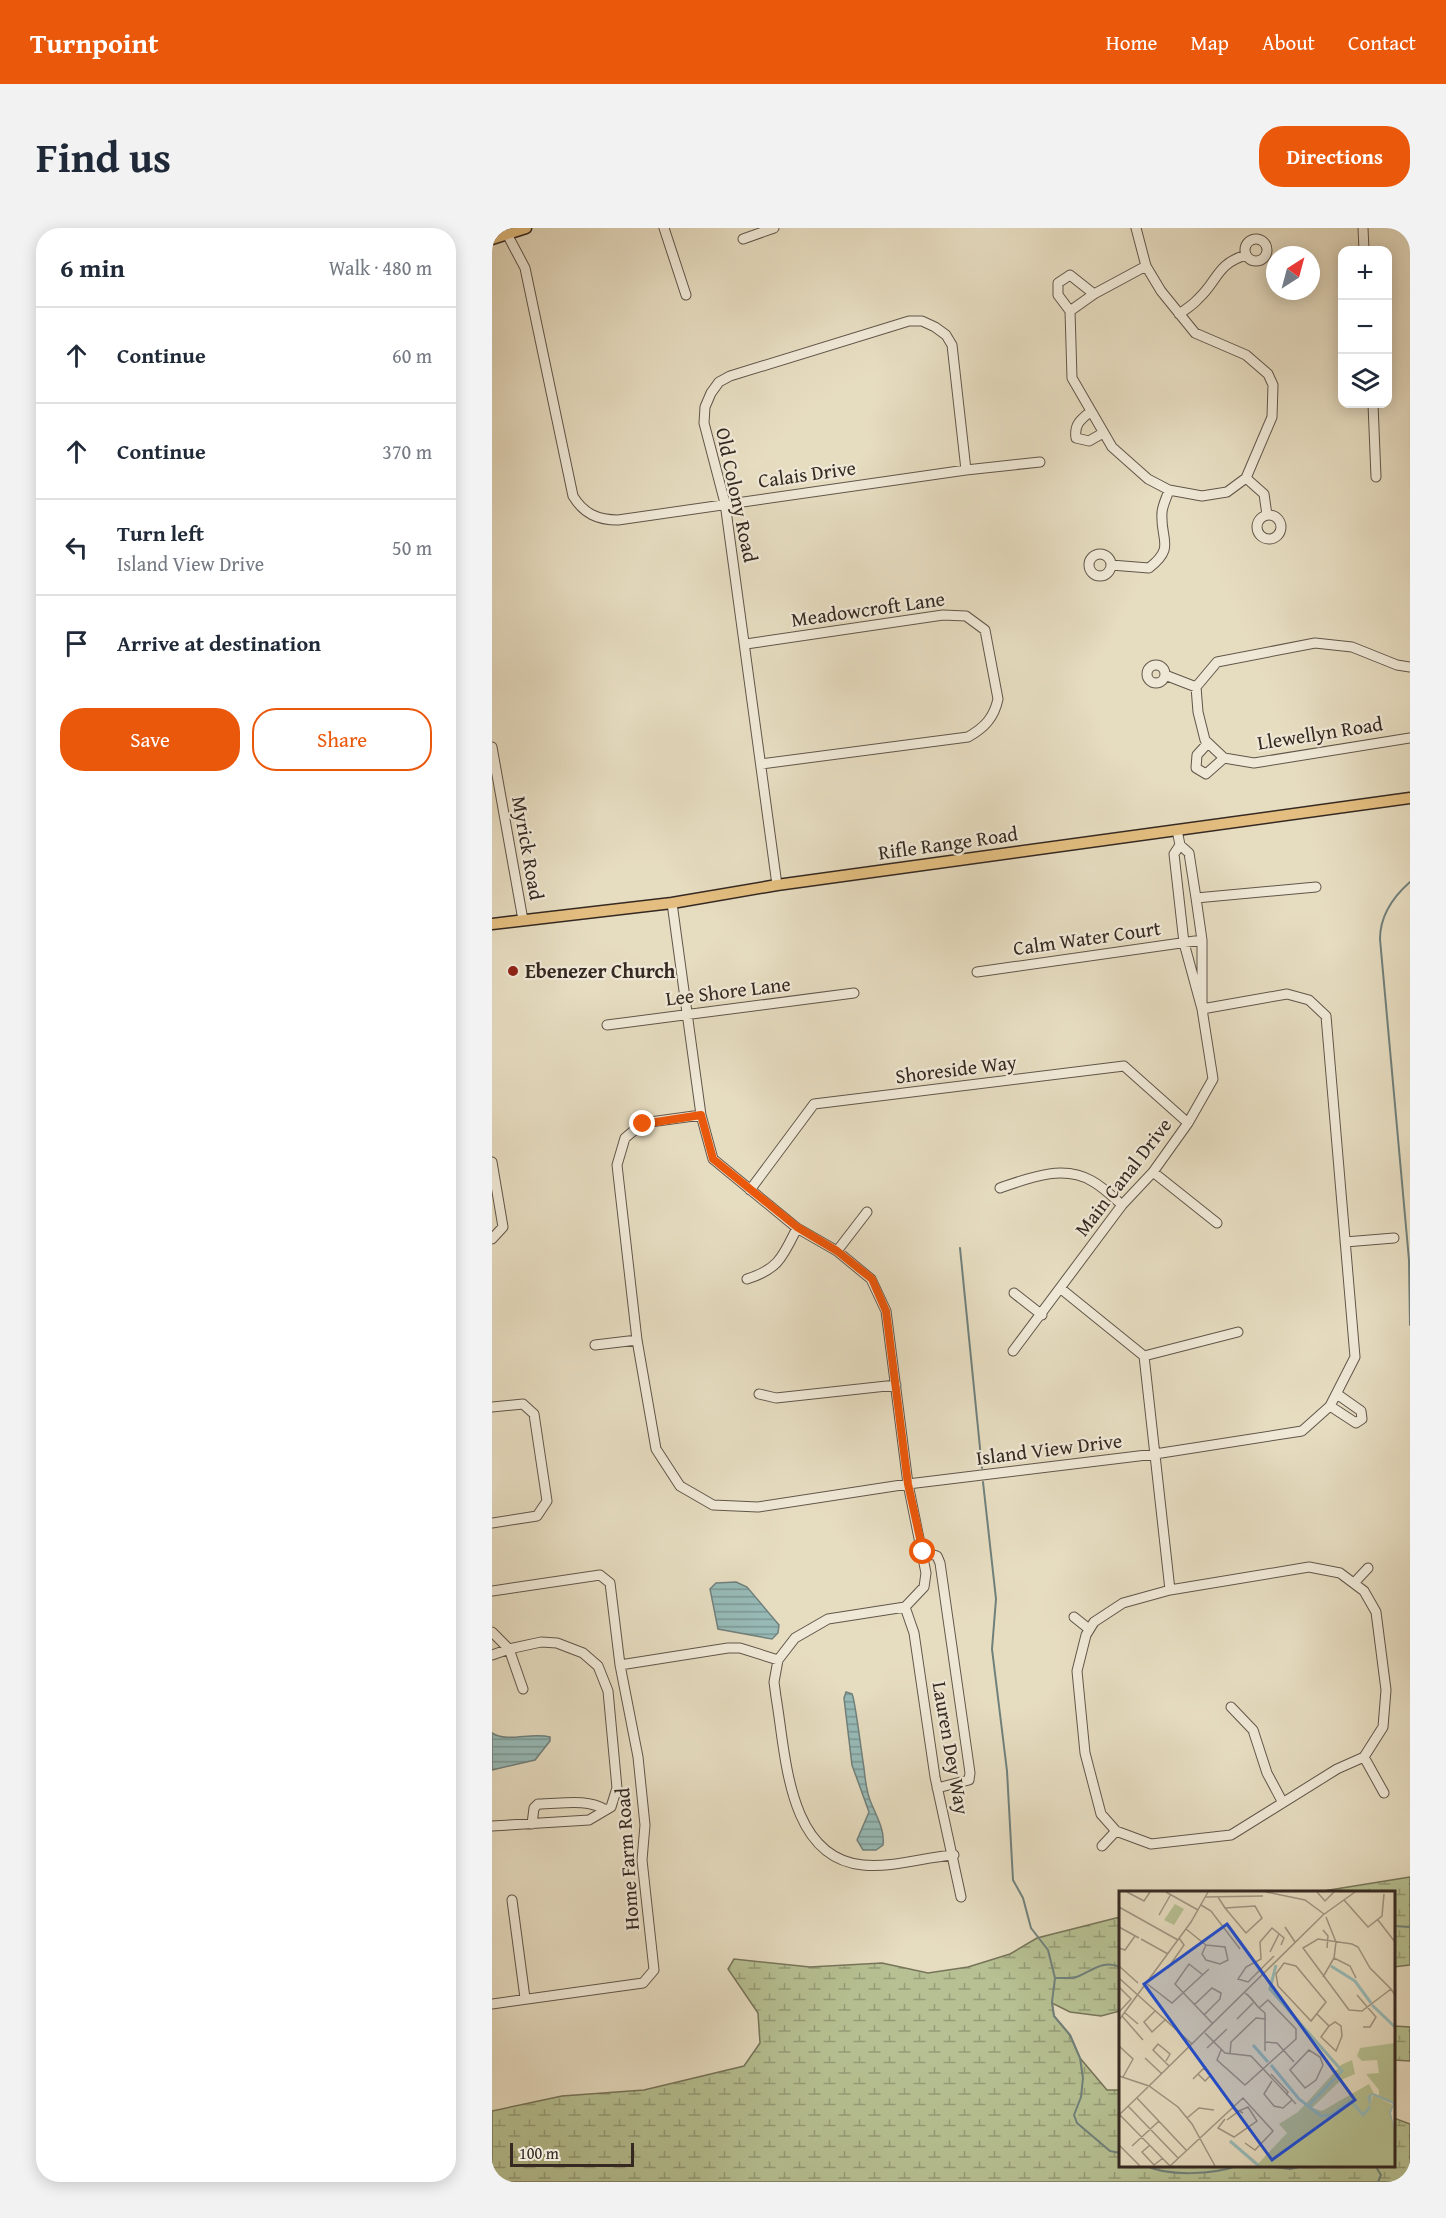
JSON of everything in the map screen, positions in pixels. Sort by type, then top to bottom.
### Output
[{"type":"main road","points":[[492,239],[526,228]]},
{"type":"main road","name":"Rifle Range Road","points":[[492,924],[672,903],[777,885],[1410,798]]},
{"type":"street","points":[[664,228],[686,295]]},
{"type":"street","points":[[743,239],[774,228]]},
{"type":"street","points":[[1095,294],[1070,275],[1058,284],[1058,295],[1070,311],[1072,378],[1112,447],[1148,479],[1170,490],[1202,496],[1227,492],[1246,478],[1272,417],[1273,385],[1268,374],[1246,355],[1195,333],[1146,266],[1136,228]]},
{"type":"street","points":[[1363,228],[1364,246]]},
{"type":"street","name":"Calais Drive","points":[[507,234],[525,268],[573,496],[579,507],[602,520],[618,520],[725,503],[1040,462]]},
{"type":"street","points":[[1179,314],[1200,298],[1229,260],[1246,255]]},
{"type":"street","points":[[1070,311],[1095,294],[1146,266]]},
{"type":"street","name":"Old Colony Road","points":[[777,885],[725,503],[704,423],[705,407],[719,382],[730,376],[909,321],[922,321],[946,335],[952,345],[966,470]]},
{"type":"street","points":[[1373,408],[1376,477]]},
{"type":"street","points":[[1090,412],[1079,421],[1074,429],[1076,438],[1089,441],[1103,433]]},
{"type":"street","points":[[1246,478],[1264,494],[1267,515]]},
{"type":"street","points":[[1111,565],[1149,568],[1161,559],[1167,544],[1162,513],[1170,490]]},
{"type":"street","name":"Meadowcroft Lane","points":[[746,644],[943,615],[966,616],[985,630],[998,699],[996,710],[989,721],[968,737],[761,764]]},
{"type":"street","points":[[1208,743],[1197,755],[1196,768],[1206,774],[1224,758],[1208,743],[1198,712],[1196,687],[1217,662],[1315,643],[1352,647],[1397,665],[1410,667]]},
{"type":"street","points":[[1165,675],[1196,687]]},
{"type":"street","name":"Llewellyn Road","points":[[1224,758],[1254,763],[1410,738]]},
{"type":"street","name":"Myrick Road","points":[[492,747],[523,920]]},
{"type":"street","name":"Main Canal Drive","points":[[1177,830],[1180,845],[1189,853],[1202,940],[1202,1009]]},
{"type":"street","name":"Main Canal Drive","points":[[1013,1351],[1122,1205],[1153,1172],[1188,1123],[1213,1079],[1202,1009],[1184,943],[1174,854],[1180,845]]},
{"type":"street","points":[[1196,898],[1316,887]]},
{"type":"street","points":[[672,903],[689,1013],[701,1115],[713,1159],[797,1227],[837,1251],[872,1279],[886,1311],[908,1484],[926,1573],[924,1587],[905,1606],[828,1619],[795,1638],[778,1660],[774,1682],[795,1802],[809,1835],[845,1863],[865,1866],[954,1855]]},
{"type":"street","name":"Calm Water Court","points":[[977,972],[1202,940]]},
{"type":"street","name":"Lee Shore Lane","points":[[607,1025],[854,993]]},
{"type":"street","name":"Island View Drive","points":[[701,1115],[643,1124],[625,1138],[617,1165],[637,1340],[656,1449],[680,1486],[694,1496],[713,1505],[758,1507],[908,1484],[1155,1454],[1302,1431],[1330,1406],[1355,1357],[1326,1017],[1309,1000],[1287,994],[1202,1009]]},
{"type":"street","name":"Shoreside Way","points":[[750,1190],[814,1104],[1124,1066],[1188,1123]]},
{"type":"street","points":[[492,1162],[503,1227],[492,1239]]},
{"type":"street","points":[[1000,1188],[1032,1177],[1063,1172],[1091,1180],[1122,1205]]},
{"type":"street","points":[[1153,1172],[1217,1223]]},
{"type":"street","points":[[837,1251],[867,1212]]},
{"type":"street","points":[[747,1279],[766,1273],[783,1256],[797,1227]]},
{"type":"street","points":[[1345,1242],[1394,1238]]},
{"type":"street","points":[[1060,1288],[1144,1356],[1170,1590]]},
{"type":"street","points":[[1014,1293],[1042,1314]]},
{"type":"street","points":[[1144,1356],[1238,1332]]},
{"type":"street","points":[[595,1345],[637,1340]]},
{"type":"street","points":[[759,1394],[776,1398],[896,1385]]},
{"type":"street","points":[[1330,1406],[1356,1423],[1362,1419],[1361,1411],[1337,1394]]},
{"type":"street","points":[[492,1407],[523,1404],[534,1414],[547,1501],[537,1516],[492,1523]]},
{"type":"street","points":[[923,1552],[937,1556],[940,1563],[970,1773],[969,1780],[937,1788]]},
{"type":"street","points":[[1309,1567],[1340,1573],[1353,1583],[1364,1591],[1376,1612],[1386,1690],[1383,1727],[1364,1757],[1337,1769],[1231,1834],[1151,1844],[1116,1832],[1101,1814],[1085,1753],[1077,1671],[1089,1629],[1094,1622],[1123,1603],[1170,1590],[1309,1567]]},
{"type":"street","points":[[1353,1583],[1368,1568]]},
{"type":"street","name":"Home Farm Road","points":[[492,1591],[600,1575],[610,1583],[620,1665],[638,1756],[645,1825],[642,1860],[654,1970],[643,1983],[492,2004]]},
{"type":"street","name":"Lauren Dey Way","points":[[905,1606],[914,1633],[937,1788],[954,1855],[961,1897]]},
{"type":"street","points":[[1074,1617],[1089,1629]]},
{"type":"street","points":[[492,1632],[509,1649],[523,1689]]},
{"type":"street","points":[[492,1655],[541,1642],[557,1643],[583,1653],[598,1666],[608,1691],[617,1788],[611,1807],[589,1820],[492,1826]]},
{"type":"street","points":[[620,1665],[729,1648],[740,1648],[778,1660]]},
{"type":"street","points":[[1232,1707],[1253,1730],[1267,1773],[1282,1801]]},
{"type":"street","points":[[1364,1757],[1384,1793]]},
{"type":"street","points":[[531,1824],[534,1808],[538,1804],[587,1802],[596,1803],[606,1810]]},
{"type":"street","points":[[1102,1845],[1116,1832]]},
{"type":"street","points":[[512,1900],[525,1998]]},
{"type":"green space","points":[[1410,1877],[1410,1965],[1395,1967],[1395,1891],[1323,1891]]},
{"type":"green space","points":[[1119,1917],[1119,2011],[1101,2016],[1070,2012],[1052,2003],[1054,2016],[1070,2035],[1080,2058],[1107,2090],[1119,2090],[1119,2167],[1395,2167],[1395,2118],[1410,2124],[1410,2182],[492,2182],[492,2111],[562,2096],[644,2090],[744,2066],[760,2043],[758,2013],[728,1969],[734,1959],[810,1967],[882,1963],[928,1973],[968,1967],[1010,1954],[1037,1938]]},
{"type":"green space","points":[[1395,2026],[1410,2027],[1410,2061],[1395,2060]]},
{"type":"water","points":[[736,1582],[747,1587],[779,1625],[778,1633],[772,1639],[718,1629],[710,1589],[716,1583]]},
{"type":"water","points":[[846,1692],[852,1694],[868,1792],[883,1835],[883,1845],[876,1850],[863,1850],[857,1840],[869,1812],[852,1765],[844,1698]]},
{"type":"water","points":[[492,1733],[505,1737],[543,1736],[550,1737],[550,1741],[535,1760],[492,1770]]},
{"type":"waterway","points":[[1410,882],[1398,894],[1385,915],[1380,939],[1409,1260],[1410,1325]]},
{"type":"waterway","points":[[960,1248],[982,1468]]},
{"type":"waterway","points":[[983,1482],[996,1599],[992,1649],[1007,1771],[1013,1880],[1023,1898],[1031,1928],[1048,1950],[1055,1978],[1052,2002],[1054,2016],[1070,2035],[1080,2058],[1083,2078],[1081,2097],[1074,2115],[1077,2123],[1110,2151],[1119,2153]]},
{"type":"waterway","points":[[1395,1926],[1410,1927]]},
{"type":"waterway","points":[[1055,1978],[1077,1977],[1094,1968],[1109,1964],[1119,1967]]},
{"type":"waterway","points":[[1150,2167],[1179,2173],[1216,2171],[1234,2167]]},
{"type":"waterway","points":[[1275,2167],[1290,2169],[1299,2167]]},
{"type":"waterway","points":[[1376,2167],[1381,2175],[1378,2182]]},
{"type":"place","name":"Ebenezer Church","points":[[513,971]]},
{"type":"route","points":[[643,1124],[701,1115],[713,1159],[736,1180],[797,1227],[837,1251],[872,1279],[886,1311],[908,1484],[923,1552]]}]
